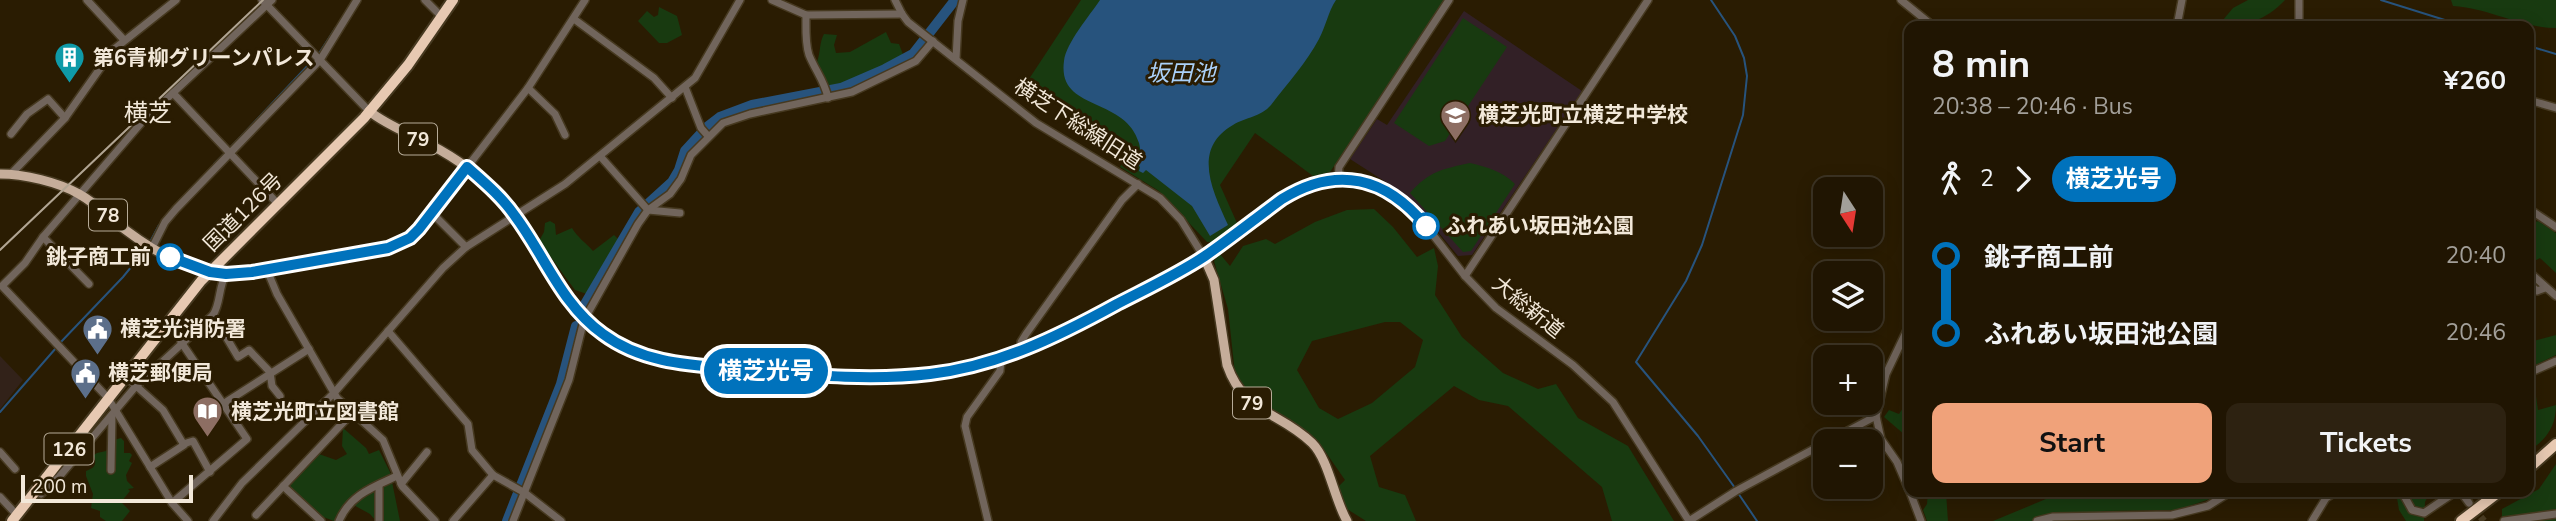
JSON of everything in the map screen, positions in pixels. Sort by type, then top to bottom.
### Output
[{"type":"highway","name":"国道126号","points":[[15,518],[179,307],[210,272],[369,111],[408,65],[453,0]]},
{"type":"highway","points":[[2534,464],[2556,444]]},
{"type":"highway","points":[[2461,521],[2492,497]]},
{"type":"main road","name":"79","points":[[369,111],[394,128],[447,153],[502,198],[560,290],[584,320],[622,347],[669,362],[763,371],[882,377],[955,370],[1001,359],[1072,329],[1204,257],[1214,280],[1231,378],[1241,394],[1313,444],[1347,521]]},
{"type":"main road","name":"78","points":[[0,174],[11,174],[65,187],[80,194],[152,248],[210,272]]},
{"type":"street","points":[[87,0],[124,40]]},
{"type":"street","points":[[11,174],[65,118],[108,57],[124,40],[176,0]]},
{"type":"street","points":[[152,248],[165,222],[318,58],[358,0]]},
{"type":"street","points":[[425,0],[442,17]]},
{"type":"street","points":[[210,272],[226,274],[267,270],[388,248],[410,238],[432,214],[528,88],[585,0]]},
{"type":"street","points":[[213,521],[242,483],[334,393],[443,268],[466,247],[565,184],[685,87],[701,70],[740,0]]},
{"type":"street","points":[[772,0],[806,15],[901,14]]},
{"type":"street","name":"横芝下総線旧道","points":[[895,0],[901,14],[1036,123],[1138,184],[1171,209],[1204,257]]},
{"type":"street","points":[[956,59],[958,21],[963,0]]},
{"type":"street","points":[[1338,179],[1339,167],[1449,0]]},
{"type":"street","points":[[1465,276],[1648,0]]},
{"type":"street","points":[[1901,0],[1927,21]]},
{"type":"street","points":[[2178,21],[2182,0]]},
{"type":"street","points":[[2299,0],[2299,21]]},
{"type":"street","points":[[188,521],[178,513],[114,412],[108,398],[2,286],[25,263],[43,237],[142,122],[267,2],[369,111]]},
{"type":"street","points":[[806,15],[809,55],[827,94]]},
{"type":"street","points":[[574,19],[654,78],[673,98]]},
{"type":"street","points":[[513,521],[569,380],[584,320],[638,224],[648,210],[670,194],[681,179],[691,155],[723,123],[827,94],[852,92],[916,61],[933,41]]},
{"type":"street","points":[[685,87],[701,128],[708,136]]},
{"type":"street","points":[[528,88],[555,114],[565,135]]},
{"type":"street","points":[[173,93],[278,204]]},
{"type":"street","points":[[11,134],[27,114],[48,99],[65,118]]},
{"type":"street","points":[[2534,101],[2556,108]]},
{"type":"street","points":[[600,156],[648,210],[680,214]]},
{"type":"street","name":"大総新道","points":[[1204,257],[1294,191],[1318,182],[1338,179],[1373,184],[1404,201],[1465,276],[1496,309],[1573,365],[1614,402],[1689,521]]},
{"type":"street","points":[[1022,351],[1021,342],[1026,334],[1122,200],[1138,184]]},
{"type":"street","points":[[2534,213],[2556,228]]},
{"type":"street","points":[[432,214],[466,247]]},
{"type":"street","points":[[43,237],[89,284]]},
{"type":"street","points":[[267,270],[277,294],[334,393],[383,440],[401,484],[435,521]]},
{"type":"street","points":[[37,491],[41,494],[59,477],[136,386],[213,315],[218,308],[219,289],[226,274]]},
{"type":"street","points":[[2534,277],[2556,296]]},
{"type":"street","points":[[2534,288],[2537,291],[2545,288]]},
{"type":"street","points":[[213,315],[238,357],[249,350],[270,372],[272,386],[280,397]]},
{"type":"street","points":[[388,331],[468,424],[471,450],[493,475],[525,493],[561,521]]},
{"type":"street","points":[[1904,336],[1886,374],[1877,416],[1881,439],[1904,478]]},
{"type":"street","points":[[172,503],[247,439],[181,342]]},
{"type":"street","points":[[223,404],[309,349]]},
{"type":"street","points":[[988,521],[965,426],[967,417],[1000,371],[1001,359]]},
{"type":"street","points":[[2534,371],[2556,361]]},
{"type":"street","points":[[125,376],[163,410],[183,444]]},
{"type":"street","points":[[111,470],[114,412]]},
{"type":"street","points":[[256,515],[352,413]]},
{"type":"street","points":[[1852,429],[1877,416]]},
{"type":"street","points":[[150,467],[184,446],[183,444],[193,441],[210,472]]},
{"type":"street","points":[[1689,521],[1736,491],[1813,450]]},
{"type":"street","points":[[401,484],[426,452]]},
{"type":"street","points":[[0,453],[15,468]]},
{"type":"street","points":[[453,521],[493,475]]},
{"type":"street","points":[[339,521],[354,499],[397,476]]},
{"type":"street","points":[[379,485],[379,521]]},
{"type":"street","points":[[282,486],[321,521]]},
{"type":"street","points":[[0,497],[15,518]]},
{"type":"street","points":[[1912,497],[1922,521]]},
{"type":"street","points":[[2037,521],[2053,517],[2172,515],[2208,506],[2222,497]]},
{"type":"street","points":[[2312,521],[2327,497]]},
{"type":"street","points":[[2405,497],[2413,510],[2424,513],[2448,497]]},
{"type":"street","points":[[2465,497],[2469,503]]},
{"type":"street","points":[[2504,521],[2556,514]]},
{"type":"shaded area","name":"横芝光町立横芝中学校","points":[[1464,11],[1582,91],[1472,255],[1458,256],[1409,197],[1350,159],[1377,119],[1387,125]]},
{"type":"shaded area","points":[[0,356],[23,380],[0,409]]},
{"type":"green space","points":[[1081,0],[1445,0],[1330,172],[1313,176],[1255,133],[1220,185],[1237,223],[1213,242],[1207,242],[1159,191],[1120,167],[1127,155],[1029,79]]},
{"type":"green space","points":[[2248,0],[2285,0],[2270,13],[2254,21],[2222,21],[2233,8]]},
{"type":"green space","points":[[2451,0],[2556,0],[2556,28],[2534,26],[2534,21],[2516,21],[2453,6]]},
{"type":"green space","points":[[659,7],[677,16],[682,35],[667,43],[659,43],[638,21],[647,11],[654,17],[658,15]]},
{"type":"green space","points":[[1463,18],[1507,47],[1445,141],[1429,146],[1394,123]]},
{"type":"green space","points":[[886,32],[891,43],[899,44],[904,57],[841,85],[829,87],[817,62],[824,34],[837,35],[834,45],[836,53],[850,52]]},
{"type":"green space","points":[[1470,163],[1500,173],[1515,184],[1471,251],[1463,252],[1410,193],[1437,172]]},
{"type":"green space","points":[[1374,209],[1393,227],[1417,257],[1434,248],[1438,266],[1435,295],[1462,337],[1503,373],[1538,389],[1556,384],[1578,418],[1628,446],[1674,521],[1612,521],[1602,487],[1508,406],[1479,400],[1454,386],[1370,456],[1379,487],[1405,495],[1416,521],[1366,521],[1347,509],[1338,487],[1345,480],[1318,441],[1255,400],[1235,374],[1228,309],[1214,261],[1220,254],[1230,266],[1243,246],[1266,239],[1275,244],[1315,222],[1347,210]],"holes":[[[1385,322],[1400,322],[1423,340],[1415,367],[1372,403],[1338,419],[1319,408],[1297,370],[1312,341]]]},
{"type":"green space","points":[[550,221],[555,224],[556,235],[572,228],[593,251],[614,235],[618,239],[587,294],[575,290],[539,241],[545,223]]},
{"type":"green space","points":[[2538,221],[2556,233],[2556,273],[2540,258],[2534,261],[2534,223]]},
{"type":"green space","points":[[2556,335],[2556,355],[2534,366],[2534,341]]},
{"type":"green space","points":[[2534,396],[2538,410],[2556,405],[2556,413],[2549,431],[2534,447]]},
{"type":"green space","points":[[1904,406],[1904,434],[1884,417],[1889,410],[1899,414]]},
{"type":"green space","points":[[343,428],[366,448],[369,454],[379,450],[390,472],[400,521],[376,521],[370,514],[348,502],[337,521],[334,521],[315,514],[287,487],[316,453],[336,460],[347,454],[342,446]]},
{"type":"green space","points":[[121,438],[124,441],[124,453],[132,455],[129,461],[132,463],[126,475],[127,481],[134,488],[128,489],[130,491],[121,502],[130,511],[122,521],[106,521],[100,517],[100,511],[91,508],[93,494],[86,471],[95,465],[95,458],[92,456],[106,451],[114,440]]},
{"type":"green space","points":[[2556,464],[2556,521],[2502,521],[2502,509],[2524,497],[2534,497],[2534,492],[2539,489]]},
{"type":"green space","points":[[1928,497],[1946,497],[1948,521],[1927,521],[1923,510]]},
{"type":"green space","points":[[2051,497],[2214,497],[2177,510],[2105,511],[2056,521],[1993,521]]},
{"type":"green space","points":[[2397,497],[2428,497],[2424,521],[2406,521],[2399,510]]},
{"type":"water","name":"坂田池","points":[[1100,0],[1336,0],[1314,48],[1271,105],[1263,112],[1233,125],[1220,135],[1212,146],[1209,172],[1228,225],[1210,236],[1192,206],[1146,170],[1143,173],[1139,171],[1140,167],[1136,163],[1140,156],[1140,146],[1132,128],[1108,110],[1081,97],[1071,89],[1065,77],[1064,61],[1069,46]]},
{"type":"waterway","points":[[585,304],[639,212],[672,182],[685,151],[707,127],[720,117],[752,105],[841,88],[885,69],[913,54],[955,0]]},
{"type":"waterway","points":[[1711,0],[1735,36],[1744,58],[1747,76],[1743,115],[1702,245],[1686,281],[1636,362],[1698,436],[1735,488]]},
{"type":"waterway","points":[[2381,0],[2448,21]]},
{"type":"waterway","points":[[318,55],[336,27]]},
{"type":"waterway","points":[[2534,47],[2556,54]]},
{"type":"waterway","points":[[229,149],[314,59]]},
{"type":"waterway","points":[[214,164],[225,153]]},
{"type":"waterway","points":[[150,242],[159,225]]},
{"type":"waterway","points":[[59,344],[145,250]]},
{"type":"waterway","points":[[507,521],[561,384],[576,326]]},
{"type":"waterway","points":[[0,412],[56,348]]},
{"type":"waterway","points":[[1738,493],[1757,521]]},
{"type":"tunnel","points":[[2474,509],[2484,521]]},
{"type":"railway","points":[[0,250],[263,0]]},
{"type":"bus line","name":"横芝光号","points":[[170,257],[200,270],[236,274],[388,248],[410,238],[419,229],[467,167],[502,198],[515,215],[571,305],[584,320],[622,347],[669,362],[763,371],[882,377],[931,374],[978,365],[1001,359],[1053,338],[1204,257],[1294,191],[1318,182],[1338,179],[1373,184],[1404,201],[1426,226]]},
{"type":"place","name":"第6青柳グリーンパレス","points":[[70,85]]},
{"type":"place","name":"横芝光町立横芝中学校","points":[[1455,142]]},
{"type":"place","name":"ふれあい坂田池公園","points":[[1426,226]]},
{"type":"place","name":"銚子商工前","points":[[170,257]]},
{"type":"place","name":"横芝光消防署","points":[[97,356]]},
{"type":"place","name":"横芝郵便局","points":[[85,400]]},
{"type":"place","name":"横芝光町立図書館","points":[[208,439]]},
{"type":"district","name":"横芝","points":[[148,113]]}]
